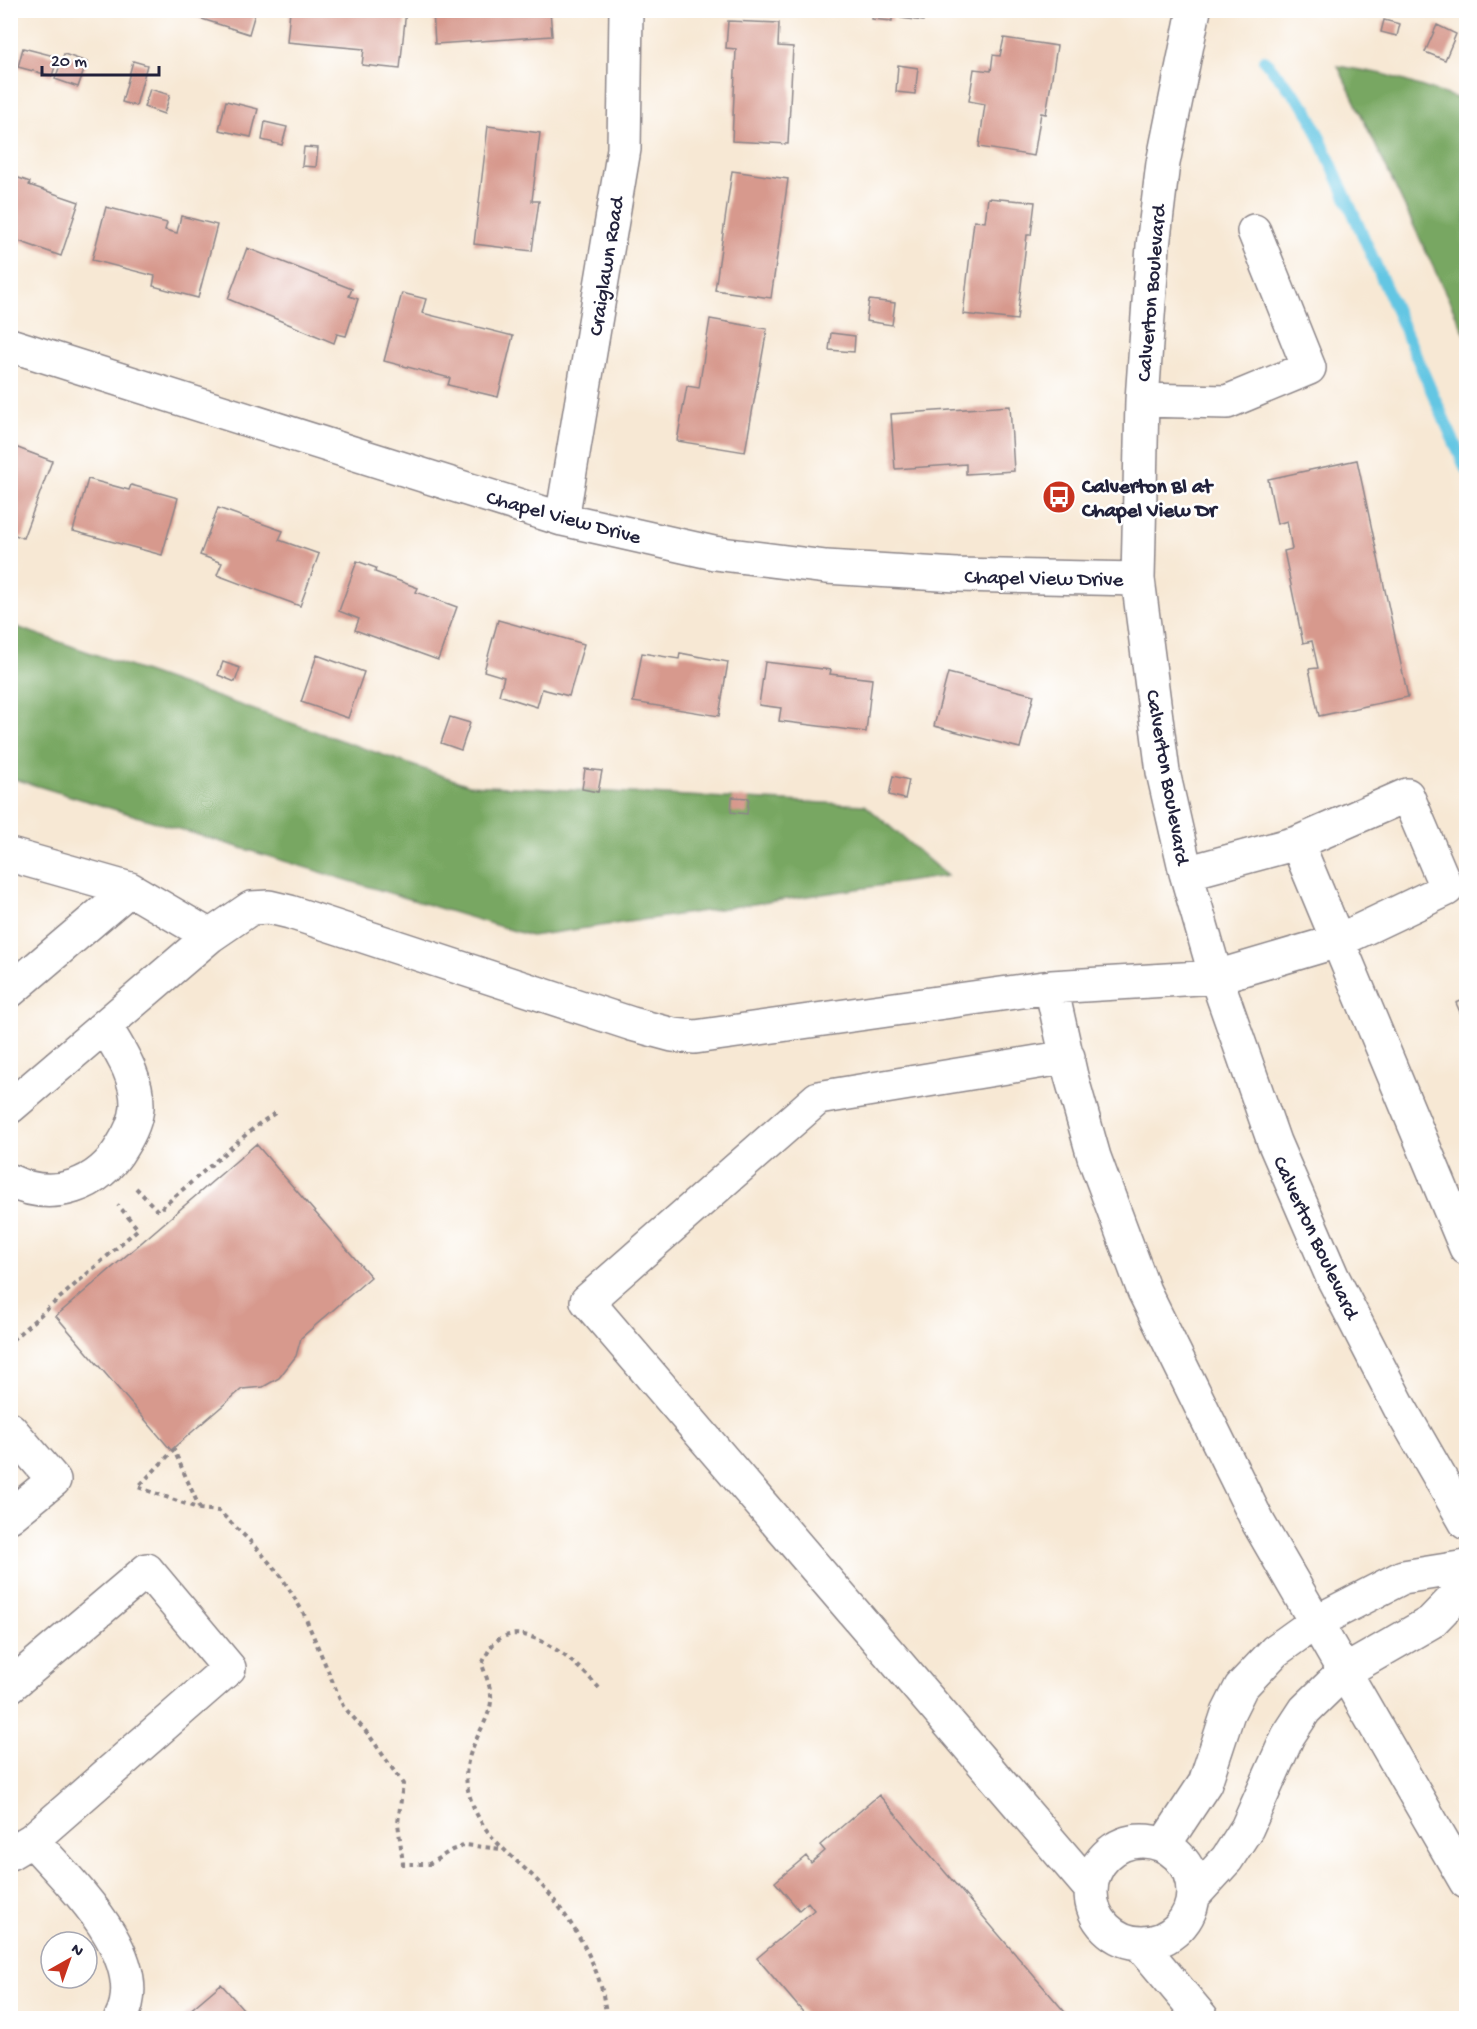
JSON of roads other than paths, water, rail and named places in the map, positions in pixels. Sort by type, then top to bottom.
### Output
[{"type":"street","name":"Craiglawn Road","points":[[562,519],[624,149],[626,10]]},
{"type":"street","name":"Calverton Boulevard","points":[[1194,10],[1162,163],[1152,256],[1142,400],[1138,579],[1163,772],[1186,873],[1216,977],[1274,1142],[1332,1276],[1400,1408],[1467,1523]]},
{"type":"street","points":[[1142,400],[1227,402],[1309,368],[1254,231]]},
{"type":"street","name":"Chapel View Drive","points":[[10,345],[562,519],[714,553],[826,567],[957,575],[1138,579]]},
{"type":"street","points":[[10,1107],[210,936],[251,908],[269,907],[290,912],[632,1024],[673,1035],[695,1036],[1051,987],[1216,977],[1338,941],[1447,889],[1407,795],[1297,843],[1186,873]]},
{"type":"street","points":[[1297,843],[1467,1248]]},
{"type":"street","points":[[10,855],[130,889],[210,936]]},
{"type":"street","points":[[10,992],[130,889]]},
{"type":"street","points":[[1051,987],[1094,1156],[1144,1291],[1259,1524],[1314,1623],[1467,1882]]},
{"type":"street","points":[[10,1181],[20,1186],[66,1190],[84,1184],[102,1173],[130,1134],[137,1108],[134,1082],[105,1026]]},
{"type":"street","points":[[1068,1057],[818,1098],[587,1300],[1091,1889]]},
{"type":"street","points":[[10,1429],[54,1480],[10,1516]]},
{"type":"street","points":[[1164,1845],[1205,1783],[1228,1713],[1241,1688],[1275,1651],[1314,1623],[1402,1577],[1467,1567]]},
{"type":"street","points":[[10,1686],[147,1570],[229,1668],[21,1846],[91,1909],[122,1953],[128,1984],[128,2007],[122,2019]]},
{"type":"street","points":[[1194,1895],[1227,1859],[1247,1828],[1288,1736],[1305,1710],[1344,1672],[1431,1622],[1467,1586]]},
{"type":"street","points":[[1140,1841],[1164,1845],[1186,1865],[1192,1880],[1194,1895],[1190,1910],[1182,1924],[1162,1938],[1139,1943],[1123,1940],[1110,1931],[1092,1905],[1091,1889],[1094,1872],[1103,1858],[1116,1847],[1140,1841]]},
{"type":"street","points":[[1139,1943],[1202,2019]]},
{"type":"waterway","points":[[1264,60],[1307,109],[1466,469]]},
{"type":"place","name":"Calverton Bl at Chapel View Dr","points":[[1059,497]]}]
